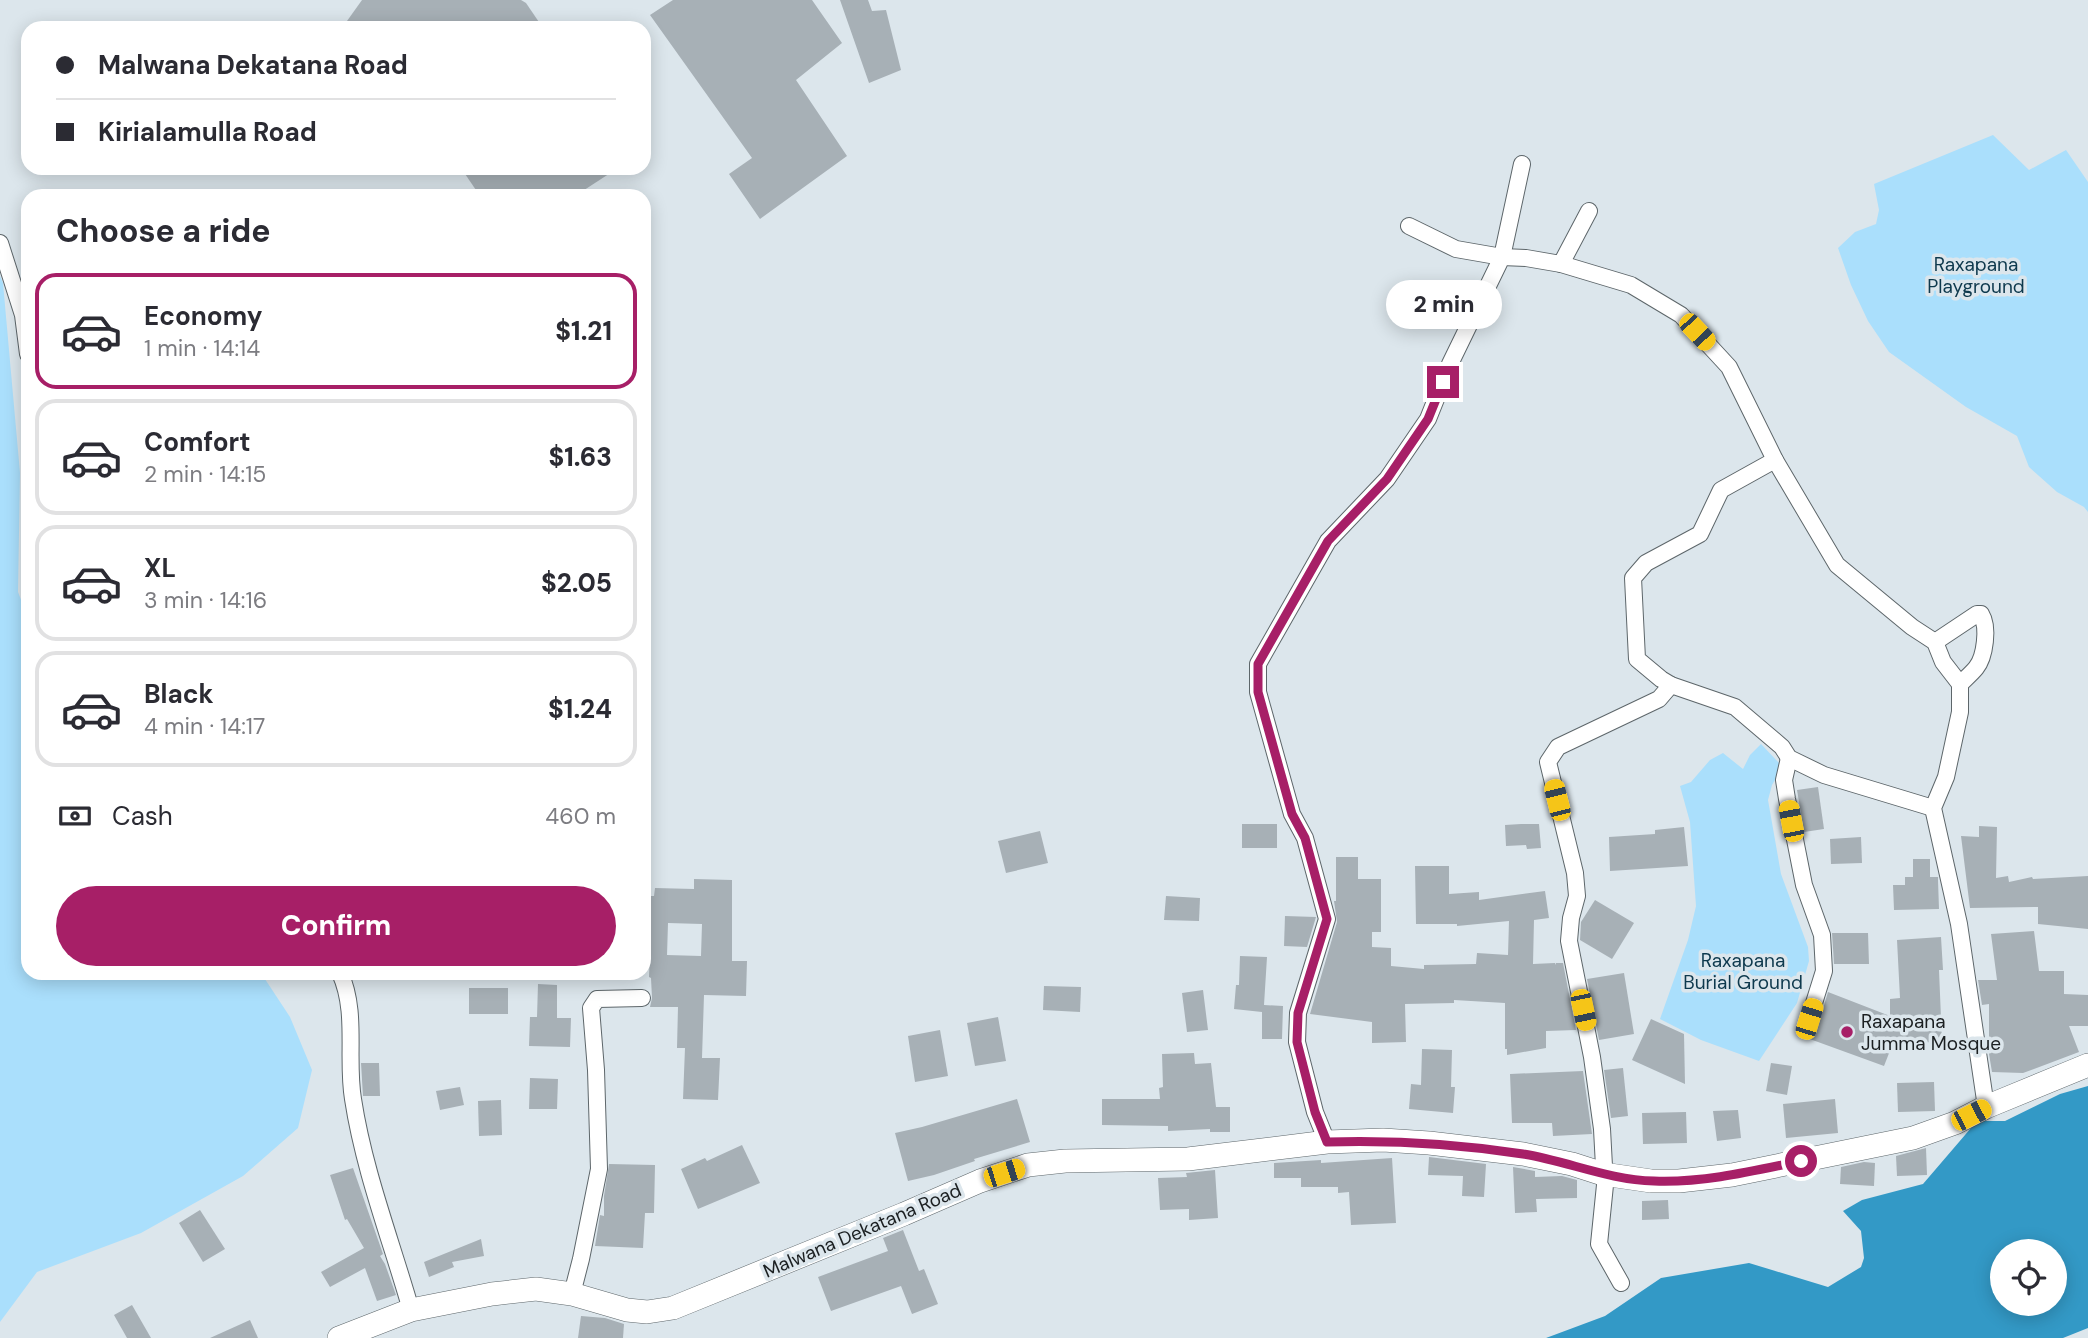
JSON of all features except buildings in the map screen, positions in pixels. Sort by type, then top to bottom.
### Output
[{"type":"main road","name":"Malwana Dekatana Road","points":[[339,1338],[411,1310],[492,1294],[536,1289],[572,1294],[627,1310],[647,1312],[673,1308],[980,1181],[1028,1165],[1065,1161],[1188,1159],[1327,1142],[1384,1140],[1523,1154],[1604,1174],[1669,1181],[1732,1175],[1913,1138],[1955,1123],[1986,1107],[2088,1065]]},
{"type":"street","points":[[1327,1142],[1315,1112],[1297,1042],[1298,1013],[1327,919],[1305,838],[1292,814],[1258,692],[1258,664],[1328,541],[1387,479],[1428,419],[1450,364],[1502,257],[1522,164]]},
{"type":"street","points":[[1561,264],[1589,211]]},
{"type":"street","points":[[1409,226],[1457,249],[1561,264],[1631,285],[1681,315],[1729,367],[1775,460],[1837,565],[1912,627],[1935,642],[1943,662],[1960,684],[1960,712],[1946,777],[1933,808],[1959,924],[1986,1107]]},
{"type":"street","points":[[0,243],[21,309]]},
{"type":"street","points":[[1775,460],[1721,490],[1700,534],[1646,563],[1633,578],[1637,659],[1661,680],[1671,685],[1735,707],[1782,747],[1789,758],[1824,775],[1933,808]]},
{"type":"street","points":[[1935,642],[1977,614],[1981,614],[1984,619],[1984,645],[1978,666],[1960,684]]},
{"type":"street","points":[[1621,1283],[1599,1244],[1605,1185],[1602,1129],[1592,1056],[1569,941],[1577,896],[1575,873],[1548,762],[1558,747],[1660,699],[1671,685]]},
{"type":"street","points":[[1789,758],[1784,780],[1787,799],[1804,885],[1822,935],[1824,971],[1809,1019]]},
{"type":"street","points":[[343,980],[348,990],[352,1098],[375,1194],[411,1310]]},
{"type":"street","points":[[572,1294],[582,1259],[598,1170],[596,1070],[591,1008],[597,999],[642,998]]},
{"type":"green space","name":"Raxapana Playground","points":[[1993,135],[2029,170],[2066,150],[2088,182],[2088,512],[2057,492],[2029,467],[2017,436],[1966,407],[1889,352],[1868,321],[1838,248],[1855,232],[1876,224],[1879,210],[1874,184]]},
{"type":"green space","points":[[0,276],[3,283],[20,473],[18,592],[21,600],[21,980],[266,980],[290,1017],[312,1070],[298,1128],[243,1176],[141,1233],[37,1272],[0,1322]]},
{"type":"green space","name":"Raxapana Burial Ground","points":[[1761,744],[1781,765],[1768,800],[1781,874],[1808,947],[1809,961],[1797,1003],[1759,1061],[1701,1040],[1660,1019],[1688,940],[1696,906],[1690,822],[1680,786],[1691,782],[1710,760],[1723,753],[1743,769],[1750,755]]},
{"type":"shaded area","points":[[2088,1086],[2088,1328],[2063,1338],[1546,1338],[1605,1316],[1661,1278],[1749,1263],[1828,1287],[1861,1267],[1864,1258],[1861,1231],[1843,1211],[1862,1200],[1923,1184],[1977,1121],[2005,1121],[2060,1094]]},
{"type":"place","name":"Raxapana Jumma Mosque","points":[[1847,1032]]},
{"type":"route","points":[[1443,382],[1428,419],[1387,479],[1328,541],[1258,664],[1258,692],[1292,814],[1305,838],[1327,919],[1298,1013],[1297,1042],[1315,1112],[1327,1142],[1384,1140],[1523,1154],[1604,1174],[1651,1181],[1732,1175],[1801,1161]]}]
